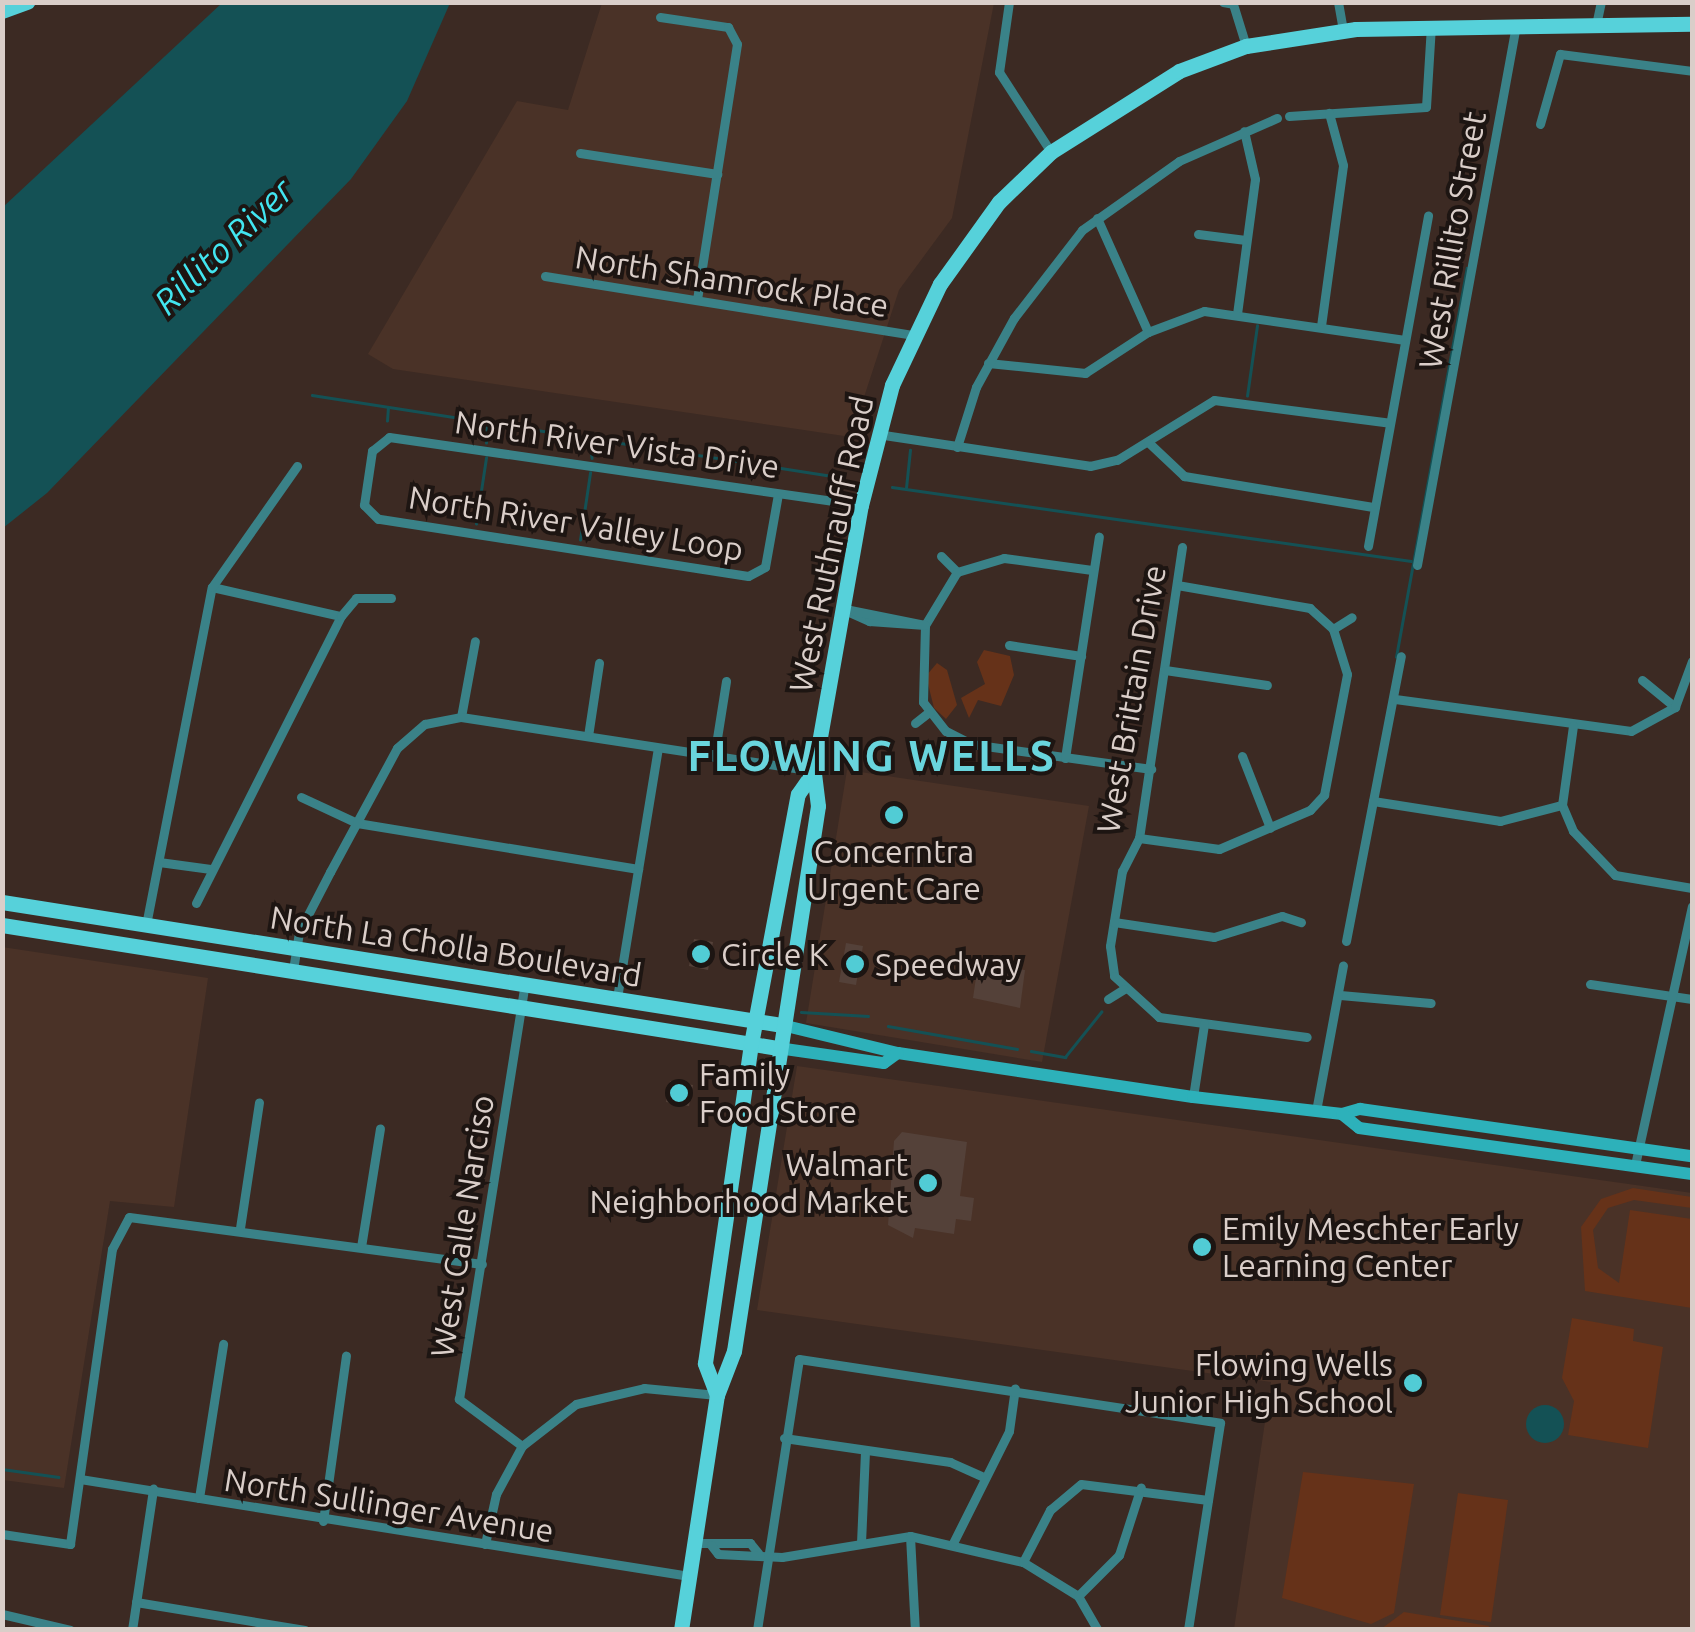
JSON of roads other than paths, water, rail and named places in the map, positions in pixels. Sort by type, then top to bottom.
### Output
[{"type":"main road","points":[[2,11],[28,2]]},
{"type":"main road","name":"West Ruthrauff Road","points":[[681,1630],[689,1576],[703,1544],[717,1395],[734,1351],[818,806],[814,770],[842,609],[878,434],[912,335],[999,202],[1051,152],[1178,71],[1246,46],[1343,30],[1692,24]]},
{"type":"main road","name":"West Ruthrauff Road","points":[[717,1395],[705,1363],[754,1020],[798,794],[814,770]]},
{"type":"main road","name":"North La Cholla Boulevard","points":[[2,902],[782,1024]]},
{"type":"main road","name":"North La Cholla Boulevard","points":[[2,925],[778,1048]]},
{"type":"street","points":[[1009,2],[999,72],[1051,152]]},
{"type":"street","points":[[1338,2],[1343,30]]},
{"type":"street","points":[[1596,25],[1601,2]]},
{"type":"street","points":[[1231,3],[1246,46]]},
{"type":"street","points":[[660,17],[728,27],[736,36],[697,300]]},
{"type":"street","name":"West Rillito Street","points":[[1417,565],[1516,25]]},
{"type":"street","points":[[1290,116],[1426,107],[1431,26]]},
{"type":"street","points":[[1540,124],[1555,56],[1692,70]]},
{"type":"street","points":[[1321,326],[1344,165],[1330,113]]},
{"type":"street","points":[[957,446],[988,362],[1049,266],[1097,218],[1162,171],[1276,118]]},
{"type":"street","points":[[1237,314],[1254,179],[1244,131]]},
{"type":"street","points":[[580,153],[717,174]]},
{"type":"street","points":[[1368,546],[1428,216]]},
{"type":"street","points":[[1097,218],[1148,332]]},
{"type":"street","points":[[1198,234],[1246,240]]},
{"type":"street","name":"North Shamrock Place","points":[[545,276],[912,335]]},
{"type":"street","points":[[988,362],[1085,373],[1148,332],[1204,310],[1405,340]]},
{"type":"street","points":[[878,434],[1090,466],[1148,442],[1172,419],[1214,400],[1390,422]]},
{"type":"street","name":"North River Vista Drive","points":[[372,450],[377,437],[861,505]]},
{"type":"street","points":[[1148,442],[1184,476],[1374,507]]},
{"type":"street","name":"North River Valley Loop","points":[[372,450],[366,515],[760,576],[778,494]]},
{"type":"street","points":[[146,925],[212,587],[297,466]]},
{"type":"street","points":[[1066,758],[1099,537]]},
{"type":"street","name":"West Brittain Drive","points":[[1124,989],[1114,976],[1114,922],[1122,872],[1138,838],[1151,769],[1182,547]]},
{"type":"street","points":[[941,556],[956,572]]},
{"type":"street","points":[[1092,570],[1004,558],[956,572],[924,625],[918,676],[929,712],[970,744],[1151,769]]},
{"type":"street","points":[[1138,838],[1220,849],[1310,810],[1324,794],[1346,674],[1333,629],[1310,608],[1177,585]]},
{"type":"street","points":[[212,587],[341,616]]},
{"type":"street","points":[[196,904],[341,616],[356,598],[391,598]]},
{"type":"street","points":[[842,609],[869,621],[924,625]]},
{"type":"street","points":[[1333,629],[1352,617]]},
{"type":"street","points":[[461,717],[474,642]]},
{"type":"street","points":[[1009,645],[1080,656]]},
{"type":"street","points":[[1346,941],[1401,656]]},
{"type":"street","points":[[1395,699],[1573,726],[1636,730],[1675,707],[1692,661]]},
{"type":"street","points":[[588,736],[599,663]]},
{"type":"street","points":[[1165,670],[1267,685]]},
{"type":"street","points":[[1642,680],[1675,707]]},
{"type":"street","points":[[714,756],[726,682]]},
{"type":"street","points":[[914,723],[929,712]]},
{"type":"street","points":[[293,970],[296,948],[357,823],[397,748],[424,724],[461,717],[814,770]]},
{"type":"street","points":[[1573,726],[1562,806],[1574,831],[1615,876],[1692,888]]},
{"type":"street","points":[[617,998],[658,748]]},
{"type":"street","points":[[1242,756],[1270,828]]},
{"type":"street","points":[[301,796],[357,823],[638,869]]},
{"type":"street","points":[[1373,801],[1500,821],[1562,806]]},
{"type":"street","points":[[159,862],[211,869]]},
{"type":"street","points":[[1636,1165],[1676,997],[1692,906]]},
{"type":"street","points":[[1114,922],[1214,937],[1282,916],[1301,922]]},
{"type":"street","points":[[1316,1111],[1343,964]]},
{"type":"street","name":"West Calle Narciso","points":[[522,1446],[459,1398],[525,984]]},
{"type":"street","points":[[1590,984],[1692,1000]]},
{"type":"street","points":[[1108,999],[1124,989],[1160,1017],[1307,1037]]},
{"type":"street","points":[[1340,994],[1431,1003]]},
{"type":"street","name":"North La Cholla Boulevard","points":[[782,1024],[898,1053],[1192,1097],[1342,1114],[1360,1109],[1692,1156]]},
{"type":"street","points":[[1192,1097],[1204,1024]]},
{"type":"street","name":"North La Cholla Boulevard","points":[[778,1048],[884,1063],[898,1053]]},
{"type":"street","points":[[240,1228],[259,1102]]},
{"type":"street","name":"North La Cholla Boulevard","points":[[1342,1114],[1359,1128],[1692,1174]]},
{"type":"street","points":[[362,1246],[380,1129]]},
{"type":"street","points":[[2,1534],[70,1544],[120,1225],[141,1214],[482,1264]]},
{"type":"street","points":[[200,1498],[223,1344]]},
{"type":"street","points":[[323,1521],[346,1356]]},
{"type":"street","points":[[757,1630],[762,1554],[799,1360],[1015,1388],[1220,1422],[1188,1630]]},
{"type":"street","points":[[485,1544],[496,1494],[522,1446],[576,1404],[644,1388],[717,1395]]},
{"type":"street","points":[[952,1545],[982,1476],[1009,1431],[1015,1388]]},
{"type":"street","points":[[784,1438],[950,1462],[982,1476]]},
{"type":"street","points":[[861,1543],[865,1450]]},
{"type":"street","name":"North Sullinger Avenue","points":[[80,1479],[323,1521],[689,1576]]},
{"type":"street","points":[[1023,1562],[1050,1510],[1081,1484],[1141,1487],[1208,1500]]},
{"type":"street","points":[[1078,1596],[1118,1555],[1141,1487]]},
{"type":"street","points":[[132,1630],[153,1490]]},
{"type":"street","points":[[703,1544],[750,1543],[762,1554],[910,1536],[952,1545],[1023,1562],[1078,1596],[1098,1630]]},
{"type":"street","points":[[910,1536],[915,1630]]},
{"type":"street","points":[[136,1602],[304,1630]]},
{"type":"street","points":[[2,1614],[70,1630]]},
{"type":"water","name":"Rillito River","points":[[222,3],[450,3],[407,101],[351,179],[47,493],[3,528],[3,207]]},
{"type":"water","points":[[1545,1405],[1558,1411],[1564,1424],[1558,1437],[1545,1443],[1532,1437],[1526,1424],[1532,1411]]},
{"type":"waterway","points":[[1396,657],[1467,268]]},
{"type":"waterway","points":[[1247,396],[1257,326]]},
{"type":"waterway","points":[[312,395],[832,476]]},
{"type":"waterway","points":[[387,421],[388,408]]},
{"type":"waterway","points":[[486,443],[487,424]]},
{"type":"waterway","points":[[590,441],[592,458]]},
{"type":"waterway","points":[[906,488],[910,450]]},
{"type":"waterway","points":[[476,524],[486,458]]},
{"type":"waterway","points":[[580,540],[590,473]]},
{"type":"waterway","points":[[892,487],[1411,561]]},
{"type":"waterway","points":[[801,1012],[868,1016]]},
{"type":"waterway","points":[[1031,1051],[1065,1057],[1101,1012]]},
{"type":"waterway","points":[[888,1026],[1017,1049]]},
{"type":"waterway","points":[[2,1469],[58,1477]]},
{"type":"place","name":"Concerntra Urgent Care","points":[[894,815]]},
{"type":"place","name":"Circle K","points":[[701,954]]},
{"type":"place","name":"Speedway","points":[[855,964]]},
{"type":"place","name":"Family Food Store","points":[[679,1093]]},
{"type":"place","name":"Walmart Neighborhood Market","points":[[928,1183]]},
{"type":"place","name":"Emily Meschter Early Learning Center","points":[[1202,1247]]},
{"type":"place","name":"Flowing Wells Junior High School","points":[[1413,1383]]},
{"type":"district","name":"FLOWING WELLS","points":[[872,756]]}]
